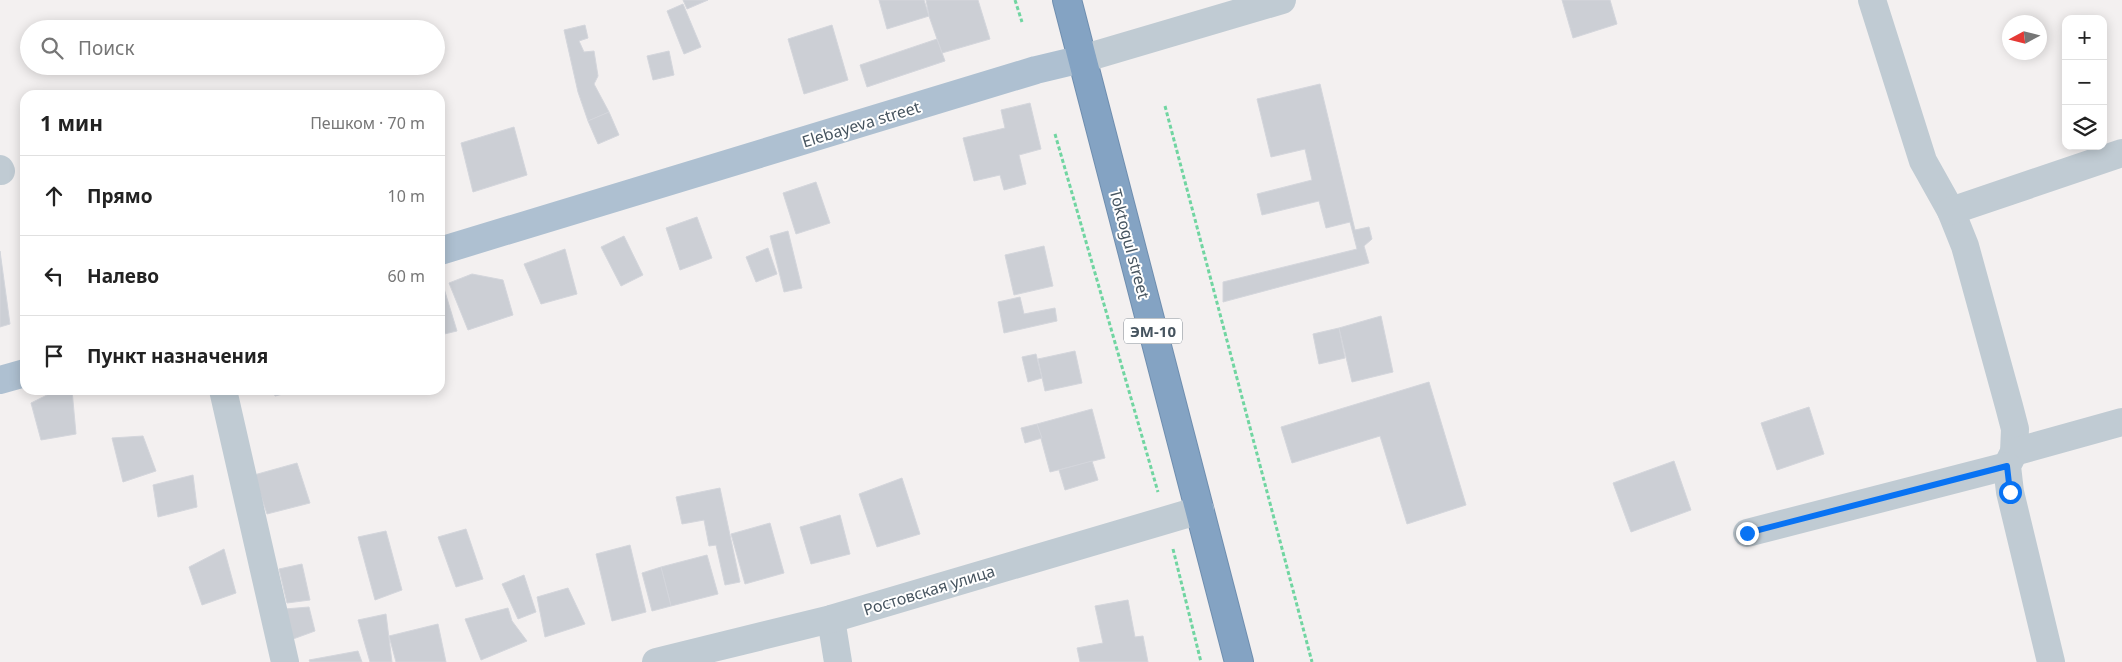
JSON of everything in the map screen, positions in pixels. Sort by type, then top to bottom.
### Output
[{"type":"highway","name":"Toktogul street","points":[[1067,0],[1239,662]]},
{"type":"main road","name":"Elebayeva street","points":[[445,249],[1027,73],[1082,59]]},
{"type":"main road","points":[[0,380],[20,374]]},
{"type":"street","name":"Elebayeva street","points":[[1082,59],[1282,0]]},
{"type":"street","points":[[1872,0],[1923,161],[1951,211],[1965,246],[2011,414],[2015,429],[2011,459],[2010,492],[2051,662]]},
{"type":"street","points":[[1951,211],[2122,153]]},
{"type":"street","points":[[224,395],[285,662]]},
{"type":"street","points":[[1747,533],[2011,459],[2122,422]]},
{"type":"street","name":"Ростовская улица","points":[[656,662],[831,619],[1200,510]]},
{"type":"street","points":[[831,619],[838,662]]},
{"type":"path","points":[[1016,0],[1022,22]]},
{"type":"path","points":[[1165,106],[1312,662]]},
{"type":"path","points":[[1055,134],[1166,520],[1202,662]]},
{"type":"building","points":[[683,0],[708,0],[687,9]]},
{"type":"building","points":[[879,0],[924,0],[929,16],[887,29]]},
{"type":"building","points":[[926,0],[978,0],[990,39],[942,53],[929,16]]},
{"type":"building","points":[[1562,0],[1610,0],[1617,24],[1573,38]]},
{"type":"building","points":[[683,4],[701,47],[684,54],[667,11]]},
{"type":"building","points":[[585,25],[588,38],[579,41],[584,52],[594,51],[598,76],[594,84],[609,112],[588,121],[578,92],[564,30]]},
{"type":"building","points":[[832,25],[848,80],[804,94],[788,39]]},
{"type":"building","points":[[937,39],[945,61],[867,87],[860,65]]},
{"type":"building","points":[[669,51],[674,75],[653,80],[647,56]]},
{"type":"building","points":[[1320,84],[1355,230],[1369,227],[1372,239],[1364,246],[1369,263],[1223,302],[1223,282],[1357,249],[1350,222],[1326,228],[1319,201],[1262,215],[1257,194],[1312,180],[1305,149],[1271,157],[1257,99]]},
{"type":"building","points":[[1030,103],[1041,149],[1019,155],[1026,184],[1004,190],[1000,175],[974,181],[963,138],[1005,128],[1001,110]]},
{"type":"building","points":[[609,112],[619,135],[598,144],[588,121]]},
{"type":"building","points":[[514,127],[527,175],[473,192],[461,143]]},
{"type":"building","points":[[816,182],[830,223],[796,234],[783,193]]},
{"type":"building","points":[[697,217],[712,258],[680,270],[666,228]]},
{"type":"building","points":[[788,231],[802,288],[784,292],[770,236]]},
{"type":"building","points":[[624,236],[643,275],[621,286],[601,247]]},
{"type":"building","points":[[1044,246],[1053,286],[1014,295],[1005,255]]},
{"type":"building","points":[[768,248],[777,274],[756,282],[746,257]]},
{"type":"building","points":[[565,249],[577,294],[541,304],[524,264]]},
{"type":"building","points":[[0,251],[10,324],[0,327]]},
{"type":"building","points":[[472,274],[503,280],[513,315],[468,330],[449,283]]},
{"type":"building","points":[[445,292],[457,331],[445,334]]},
{"type":"building","points":[[1020,297],[1024,314],[1055,308],[1057,321],[1004,333],[998,302]]},
{"type":"building","points":[[1381,316],[1393,372],[1352,382],[1339,328]]},
{"type":"building","points":[[1339,328],[1345,358],[1319,364],[1313,334]]},
{"type":"building","points":[[1075,351],[1082,383],[1045,391],[1038,359]]},
{"type":"building","points":[[1036,354],[1042,378],[1028,382],[1022,357]]},
{"type":"building","points":[[1429,382],[1466,505],[1407,524],[1380,436],[1292,463],[1281,427]]},
{"type":"building","points":[[47,395],[72,395],[76,434],[41,440],[31,403]]},
{"type":"building","points":[[1809,407],[1824,454],[1777,470],[1761,423]]},
{"type":"building","points":[[1092,409],[1105,458],[1050,472],[1037,424]]},
{"type":"building","points":[[1037,424],[1042,438],[1025,443],[1021,428]]},
{"type":"building","points":[[143,436],[156,471],[123,482],[112,438]]},
{"type":"building","points":[[1092,461],[1098,480],[1065,490],[1059,470]]},
{"type":"building","points":[[1674,461],[1691,510],[1631,532],[1613,483]]},
{"type":"building","points":[[297,463],[310,503],[267,514],[254,475]]},
{"type":"building","points":[[193,475],[197,507],[158,517],[153,485]]},
{"type":"building","points":[[902,478],[920,534],[877,547],[859,494]]},
{"type":"building","points":[[720,488],[740,582],[725,585],[716,545],[709,546],[704,520],[682,524],[676,497]]},
{"type":"building","points":[[840,515],[850,554],[811,564],[800,527]]},
{"type":"building","points":[[770,523],[784,573],[745,584],[731,534]]},
{"type":"building","points":[[466,529],[483,579],[456,587],[438,537]]},
{"type":"building","points":[[386,531],[402,590],[375,600],[358,537]]},
{"type":"building","points":[[630,545],[646,612],[612,621],[596,554]]},
{"type":"building","points":[[224,549],[236,593],[202,605],[189,567]]},
{"type":"building","points":[[707,555],[718,594],[671,606],[661,567]]},
{"type":"building","points":[[302,564],[310,600],[287,603],[279,569]]},
{"type":"building","points":[[661,567],[671,606],[652,611],[642,573]]},
{"type":"building","points":[[524,575],[536,612],[518,619],[502,584]]},
{"type":"building","points":[[568,588],[585,624],[545,637],[537,597]]},
{"type":"building","points":[[1128,600],[1135,637],[1143,636],[1148,662],[1080,662],[1077,648],[1103,643],[1095,606]]},
{"type":"building","points":[[309,607],[315,631],[293,639],[285,609]]},
{"type":"building","points":[[508,608],[512,621],[527,641],[481,660],[465,619]]},
{"type":"building","points":[[386,614],[392,662],[370,662],[358,620]]},
{"type":"building","points":[[438,624],[446,662],[396,662],[389,636]]},
{"type":"building","points":[[358,651],[362,662],[310,662],[309,660]]},
{"type":"route","points":[[1747,533],[2007,466],[2010,492]]}]
